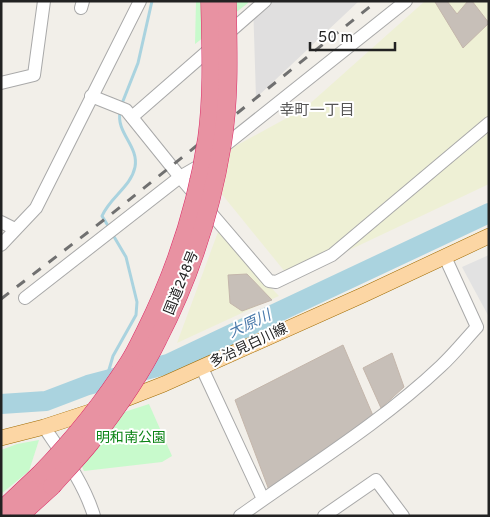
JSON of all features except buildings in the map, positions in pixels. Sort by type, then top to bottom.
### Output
[{"type":"highway","name":"国道248号","points":[[19,516],[130,361],[160,303],[183,240],[197,188],[207,138],[211,83],[210,1]]},
{"type":"highway","name":"国道248号","points":[[1,511],[45,480],[88,445],[126,392],[158,341],[180,294],[212,191],[222,144],[227,90],[227,1]]},
{"type":"main road","name":"多治見白川線","points":[[1,438],[44,427],[105,407],[202,368],[489,236]]},
{"type":"street","points":[[1,83],[34,75],[44,1]]},
{"type":"street","points":[[1,245],[36,208],[140,1]]},
{"type":"street","points":[[132,117],[266,1]]},
{"type":"street","points":[[25,298],[180,177],[200,166],[406,1]]},
{"type":"street","points":[[91,96],[126,110],[180,177],[269,281],[276,282],[332,255],[489,123]]},
{"type":"street","points":[[1,222],[15,229]]},
{"type":"street","points":[[240,516],[399,401],[442,365],[478,327],[445,257]]},
{"type":"street","points":[[202,368],[264,499]]},
{"type":"street","points":[[44,427],[87,494],[94,516]]},
{"type":"street","points":[[324,516],[376,480],[403,516]]},
{"type":"shaded area","points":[[253,1],[359,1],[256,98]]},
{"type":"shaded area","points":[[489,255],[489,317],[462,267]]},
{"type":"green space","points":[[196,1],[248,1],[248,3],[195,44]]},
{"type":"green space","points":[[425,1],[489,1],[489,184],[290,278],[199,166],[305,108]]},
{"type":"green space","points":[[218,232],[279,296],[177,343]]},
{"type":"green space","name":"明和南公園","points":[[149,404],[172,456],[162,462],[84,471],[66,431]]},
{"type":"green space","points":[[39,440],[29,471],[1,494],[1,450],[17,444]]},
{"type":"waterway","points":[[121,106],[138,63],[152,1]]},
{"type":"waterway","points":[[110,229],[102,216],[110,203],[125,186],[135,167],[134,152],[121,126],[120,112]]},
{"type":"waterway","name":"大原川","points":[[1,404],[46,401],[88,385],[168,364],[489,213]]},
{"type":"waterway","points":[[106,380],[113,356],[136,315],[137,302],[126,257],[113,235]]},
{"type":"railway","points":[[1,299],[109,216],[377,1]]},
{"type":"district","name":"幸町一丁目","points":[[317,111]]}]
